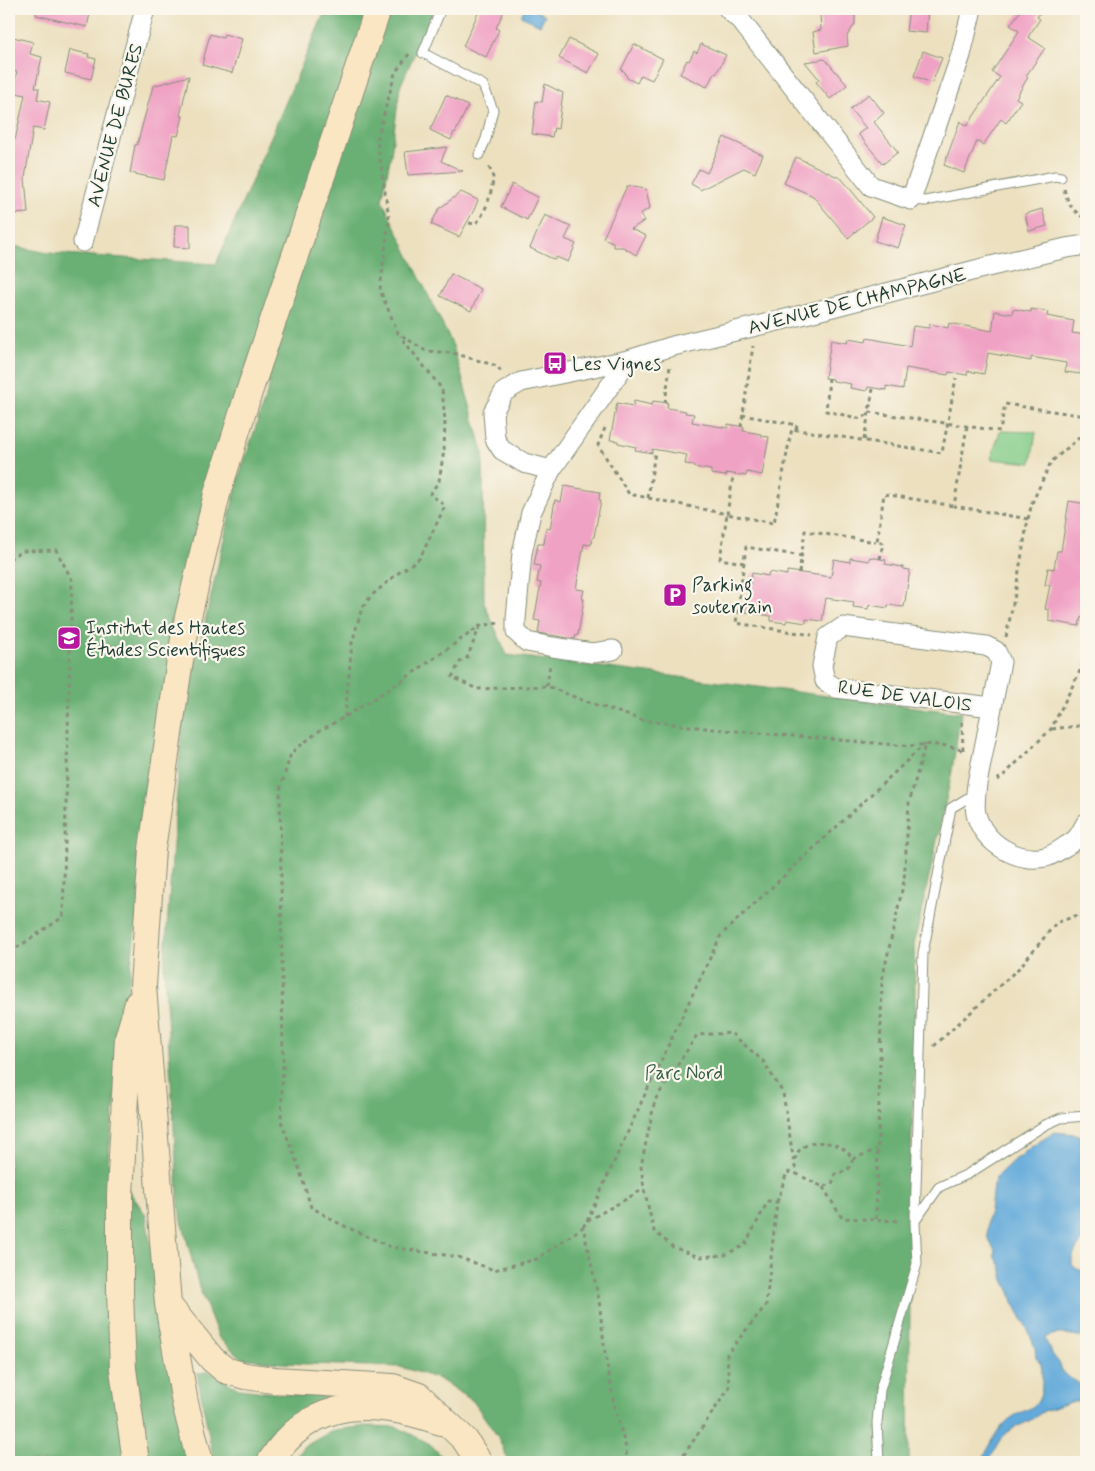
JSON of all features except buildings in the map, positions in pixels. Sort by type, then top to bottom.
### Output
[{"type":"main road","points":[[200,1462],[185,1403],[168,1304],[143,986],[152,849],[188,617],[217,494],[378,9]]},
{"type":"main road","points":[[136,1462],[124,1369],[120,1292],[120,1194],[128,1038],[143,986]]},
{"type":"main road","points":[[168,1304],[212,1359],[225,1370],[245,1376],[274,1380],[393,1387],[419,1396],[465,1440],[479,1462]]},
{"type":"main road","points":[[270,1462],[293,1433],[314,1418],[341,1408],[393,1408],[448,1424]]},
{"type":"street","name":"AVENUE DE BURES","points":[[83,242],[145,9]]},
{"type":"street","points":[[737,13],[871,186],[911,200],[961,55],[972,9]]},
{"type":"street","points":[[968,31],[983,9]]},
{"type":"street","name":"AVENUE DE CHAMPAGNE","points":[[551,470],[524,463],[502,450],[495,439],[493,412],[504,392],[521,382],[628,360],[673,346],[982,268],[1086,245]]},
{"type":"street","points":[[613,650],[592,653],[527,642],[516,632],[516,619],[522,553],[531,513],[551,470],[628,360]]},
{"type":"street","points":[[828,637],[843,627],[986,646],[996,651],[1001,662]]},
{"type":"street","name":"RUE DE VALOIS","points":[[828,637],[822,666],[826,681],[836,688],[992,708]]},
{"type":"street","name":"RUE DE VALOIS","points":[[1001,662],[976,793],[976,813],[983,830],[994,843],[1006,851],[1023,857],[1036,858],[1056,853],[1076,840],[1086,823]]},
{"type":"lane","points":[[441,9],[423,54],[483,85],[493,110],[486,139],[479,155]]},
{"type":"lane","points":[[911,200],[925,201],[1055,176],[1061,177]]},
{"type":"lane","points":[[879,1462],[877,1423],[880,1390],[917,1264],[915,1222],[923,953],[951,808],[976,793]]},
{"type":"lane","points":[[915,1222],[939,1187],[968,1174],[1045,1125],[1061,1118],[1086,1116]]},
{"type":"path","points":[[345,717],[352,643],[362,608],[371,596],[420,558],[445,506],[430,494],[439,480],[444,450],[445,421],[442,389],[398,333],[380,290],[389,218],[377,140],[395,73],[415,46],[426,47]]},
{"type":"path","points":[[469,223],[475,224],[483,215],[490,196],[493,178],[488,165],[479,155]]},
{"type":"path","points":[[1067,198],[1069,205],[1086,219]]},
{"type":"path","points":[[740,427],[756,326]]},
{"type":"path","points":[[398,333],[426,351],[453,353],[497,366],[513,387]]},
{"type":"path","points":[[665,403],[673,346]]},
{"type":"path","points":[[829,378],[826,411],[862,419],[869,412]]},
{"type":"path","points":[[605,427],[598,445],[629,494],[774,523],[792,429],[942,453],[956,378]]},
{"type":"path","points":[[864,440],[873,389]]},
{"type":"path","points":[[869,412],[1000,431],[1005,404],[1086,416]]},
{"type":"path","points":[[742,415],[797,425],[796,430]]},
{"type":"path","points":[[954,506],[968,426]]},
{"type":"path","points":[[1001,662],[1032,503],[1051,462],[1086,432]]},
{"type":"path","points":[[648,498],[655,452]]},
{"type":"path","points":[[733,477],[720,559],[744,563]]},
{"type":"path","points":[[876,542],[884,494],[1028,519]]},
{"type":"path","points":[[799,573],[805,531],[883,543],[880,559]]},
{"type":"path","points":[[802,556],[746,547],[736,623],[828,637]]},
{"type":"path","points":[[9,559],[22,551],[56,550],[72,580],[62,917],[9,953]]},
{"type":"path","points":[[516,619],[480,626],[403,680],[345,717],[319,730],[291,753],[280,790],[283,1062],[281,1121],[311,1207],[340,1224],[391,1247],[458,1257],[494,1270],[537,1259],[583,1226],[721,935],[926,744]]},
{"type":"path","points":[[480,626],[467,658],[460,662],[452,678],[477,689],[547,686],[642,720],[712,729],[908,746],[926,744],[951,746],[963,751]]},
{"type":"path","points":[[976,793],[1004,776],[1051,729],[1080,673],[1086,654]]},
{"type":"path","points":[[1080,673],[1086,667]]},
{"type":"path","points":[[961,704],[963,751],[961,760]]},
{"type":"path","points":[[1051,729],[1086,725]]},
{"type":"path","points":[[876,1220],[882,980],[904,880],[909,803],[926,744]]},
{"type":"path","points":[[919,1060],[1020,967],[1056,923],[1086,912]]},
{"type":"path","points":[[777,1202],[768,1201],[745,1245],[725,1255],[699,1257],[674,1247],[654,1231],[644,1189],[641,1166],[656,1100],[697,1035],[731,1033],[763,1061],[783,1093],[797,1174]]},
{"type":"path","points":[[794,1163],[797,1153],[804,1146],[816,1143],[830,1143],[844,1149],[853,1159]]},
{"type":"path","points":[[823,1187],[832,1184],[835,1174],[848,1170],[853,1159],[877,1149]]},
{"type":"path","points":[[679,1462],[729,1388],[727,1354],[766,1305],[777,1202],[786,1172],[797,1174],[823,1187],[842,1218],[915,1222]]},
{"type":"path","points":[[587,1221],[644,1189]]},
{"type":"path","points":[[583,1226],[599,1300],[605,1353],[614,1405],[626,1448],[627,1462]]},
{"type":"green space","name":"Parc Nord","points":[[326,9],[434,9],[400,87],[391,154],[382,200],[453,346],[483,451],[484,603],[507,655],[961,713],[951,777],[914,945],[916,1049],[911,1150],[909,1462],[509,1462],[498,1437],[473,1401],[439,1379],[401,1367],[280,1363],[241,1358],[219,1338],[199,1287],[179,1210],[164,969],[182,721],[237,483],[271,381],[225,431],[145,847],[108,1161],[146,1215],[173,1388],[188,1462],[9,1462],[9,245],[48,253],[216,264]]},
{"type":"green space","points":[[1000,431],[1036,432],[1031,463],[991,459]]},
{"type":"green space","points":[[208,1371],[239,1389],[301,1396],[317,1394],[329,1400],[309,1407],[282,1431],[256,1462],[214,1462],[197,1374]]},
{"type":"green space","points":[[366,1426],[397,1427],[430,1444],[448,1462],[292,1462],[303,1447],[334,1430]]},
{"type":"water","points":[[524,9],[532,9],[545,15],[540,25],[521,16]]},
{"type":"water","points":[[1054,1132],[1076,1134],[1086,1138],[1086,1237],[1074,1253],[1072,1265],[1086,1272],[1086,1338],[1061,1334],[1051,1335],[1046,1337],[1045,1340],[1060,1364],[1062,1371],[1086,1387],[1086,1401],[1074,1401],[1044,1411],[1014,1428],[1004,1435],[992,1455],[985,1462],[980,1462],[1005,1423],[1012,1417],[1031,1408],[1039,1399],[1042,1380],[1042,1368],[1036,1358],[1035,1348],[1004,1280],[1001,1266],[994,1255],[995,1250],[988,1239],[987,1220],[993,1185],[997,1176],[1016,1158],[1019,1158],[1031,1147]]},
{"type":"place","name":"Les Vignes","points":[[555,363]]},
{"type":"place","name":"Parking souterrain","points":[[675,595]]},
{"type":"place","name":"Institut des Hautes Études Scientifiques","points":[[69,638]]}]
